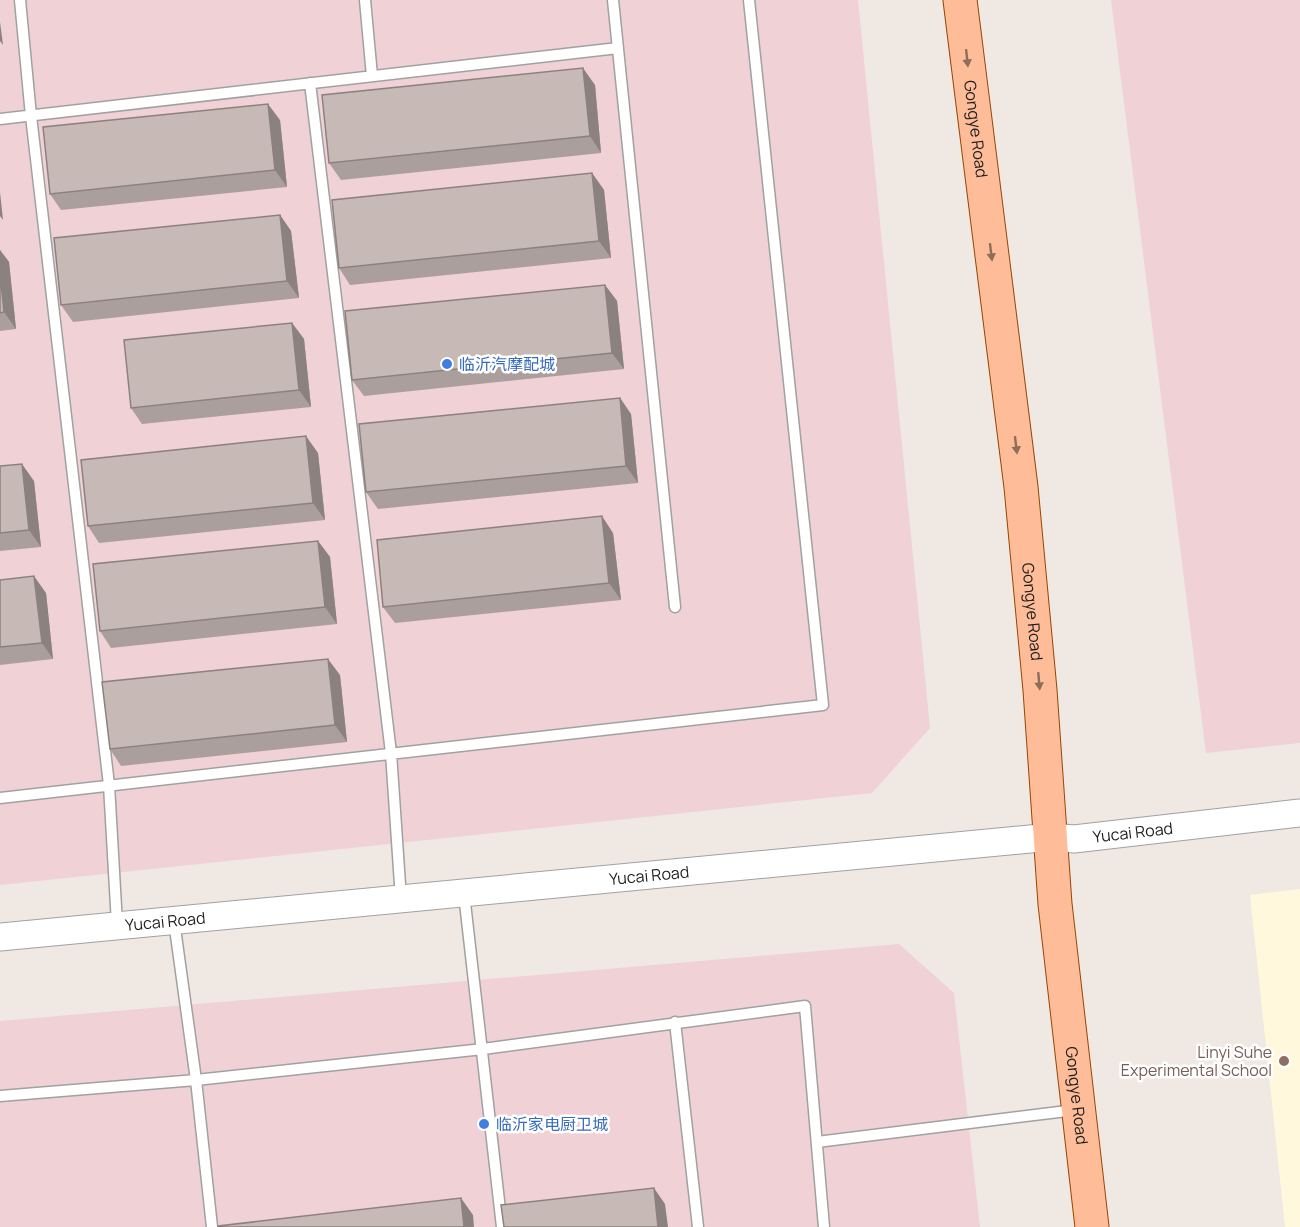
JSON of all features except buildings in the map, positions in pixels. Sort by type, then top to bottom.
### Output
[{"type":"main road","name":"Gongye Road","points":[[960,0],[1063,838],[1077,903],[1114,1227]]},
{"type":"main road","name":"Gongye Road","points":[[983,0],[1044,484],[1063,838],[1055,904],[1092,1227]]},
{"type":"street","name":"Yucai Road","points":[[0,937],[1063,838],[1300,813]]},
{"type":"lane","points":[[20,0],[30,116],[109,785],[117,927]]},
{"type":"lane","points":[[365,0],[372,76]]},
{"type":"lane","points":[[614,0],[675,607]]},
{"type":"lane","points":[[0,798],[823,705],[749,0]]},
{"type":"lane","points":[[0,119],[618,48]]},
{"type":"lane","points":[[309,83],[391,753],[401,900]]},
{"type":"lane","points":[[464,894],[502,1227]]},
{"type":"lane","points":[[174,921],[196,1080],[212,1227]]},
{"type":"lane","points":[[0,1096],[196,1080],[483,1049],[805,1006],[824,1227]]},
{"type":"lane","points":[[675,1022],[698,1227]]},
{"type":"lane","points":[[817,1142],[1079,1109]]},
{"type":"shaded area","name":"临沂汽摩配城","points":[[0,0],[858,0],[930,728],[872,793],[0,885]]},
{"type":"shaded area","points":[[1111,0],[1300,0],[1300,743],[1206,753]]},
{"type":"shaded area","name":"Linyi Suhe Experimental School","points":[[1300,889],[1300,1227],[1285,1227],[1250,895]]},
{"type":"shaded area","name":"临沂家电厨卫城","points":[[899,944],[954,993],[980,1227],[0,1227],[0,1021]]},
{"type":"place","name":"临沂汽摩配城","points":[[447,364]]},
{"type":"place","name":"Linyi Suhe Experimental School","points":[[1284,1061]]},
{"type":"place","name":"临沂家电厨卫城","points":[[484,1124]]}]
